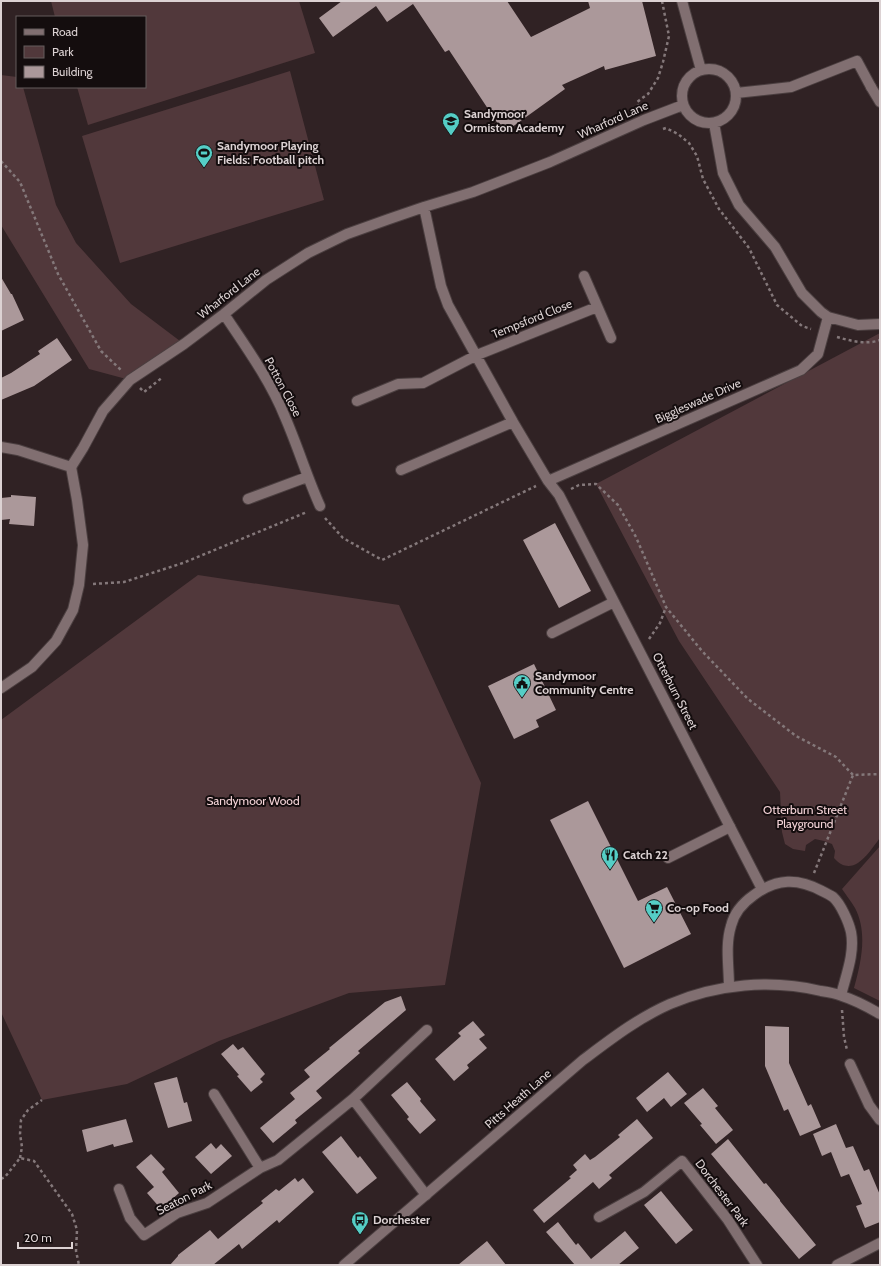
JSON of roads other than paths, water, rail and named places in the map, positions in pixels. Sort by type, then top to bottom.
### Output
[{"type":"street","points":[[682,1],[701,70]]},
{"type":"street","points":[[736,93],[791,87],[857,61],[880,102]]},
{"type":"street","points":[[710,69],[720,71],[728,76],[736,93],[736,101],[731,112],[722,120],[714,123],[706,124],[692,118],[686,112],[683,105],[681,96],[687,80],[693,74],[701,70],[710,69]]},
{"type":"street","name":"Wharford Lane","points":[[71,467],[103,411],[130,380],[184,344],[266,280],[308,253],[347,234],[424,207],[473,192],[550,162],[644,120],[683,105]]},
{"type":"street","points":[[714,123],[723,174],[739,205],[775,247],[802,293],[828,317],[858,325],[880,324]]},
{"type":"street","points":[[424,207],[441,286],[448,305],[548,480]]},
{"type":"street","points":[[584,276],[611,338]]},
{"type":"street","name":"Tempsford Close","points":[[477,355],[597,307]]},
{"type":"street","name":"Potton Close","points":[[224,314],[269,385],[285,416],[320,506]]},
{"type":"street","name":"Biggleswade Drive","points":[[548,480],[801,370],[818,354],[828,317]]},
{"type":"street","points":[[357,401],[398,384],[423,383],[477,355]]},
{"type":"street","points":[[401,470],[514,422]]},
{"type":"street","points":[[1,446],[71,467],[83,545],[79,585],[73,610],[56,641],[32,667],[1,688]]},
{"type":"street","points":[[248,499],[308,477]]},
{"type":"street","name":"Otterburn Street","points":[[548,480],[559,495],[762,889]]},
{"type":"street","points":[[552,633],[614,602]]},
{"type":"street","points":[[668,858],[730,827]]},
{"type":"street","points":[[729,987],[728,946],[731,926],[737,912],[746,901],[762,889],[776,884],[792,881],[810,885],[834,898],[846,916],[851,933],[852,952],[841,995]]},
{"type":"street","name":"Pitts Heath Lane","points":[[344,1265],[583,1060],[623,1030],[670,1004],[700,993],[729,987],[775,985],[806,987],[841,995],[880,1014]]},
{"type":"street","name":"Seaton Park","points":[[119,1189],[130,1218],[144,1235],[177,1213],[207,1203],[260,1168],[278,1160],[353,1099],[427,1030]]},
{"type":"street","points":[[850,1064],[869,1105],[880,1120]]},
{"type":"street","points":[[214,1094],[260,1168]]},
{"type":"street","points":[[353,1099],[426,1195]]},
{"type":"street","name":"Dorchester Park","points":[[599,1217],[644,1192],[682,1161],[728,1220],[757,1265]]},
{"type":"street","points":[[837,1265],[880,1243]]},
{"type":"place","name":"Sandymoor Ormiston Academy","points":[[451,136]]},
{"type":"place","name":"Sandymoor Playing Fields: Football pitch","points":[[204,168]]},
{"type":"place","name":"Sandymoor Community Centre","points":[[522,698]]},
{"type":"place","name":"Catch 22","points":[[610,870]]},
{"type":"place","name":"Co-op Food","points":[[654,923]]},
{"type":"place","name":"Dorchester","points":[[360,1235]]},
{"type":"park label","name":"Sandymoor Wood","points":[[253,801]]},
{"type":"park label","name":"Otterburn Street Playground","points":[[805,817]]}]
